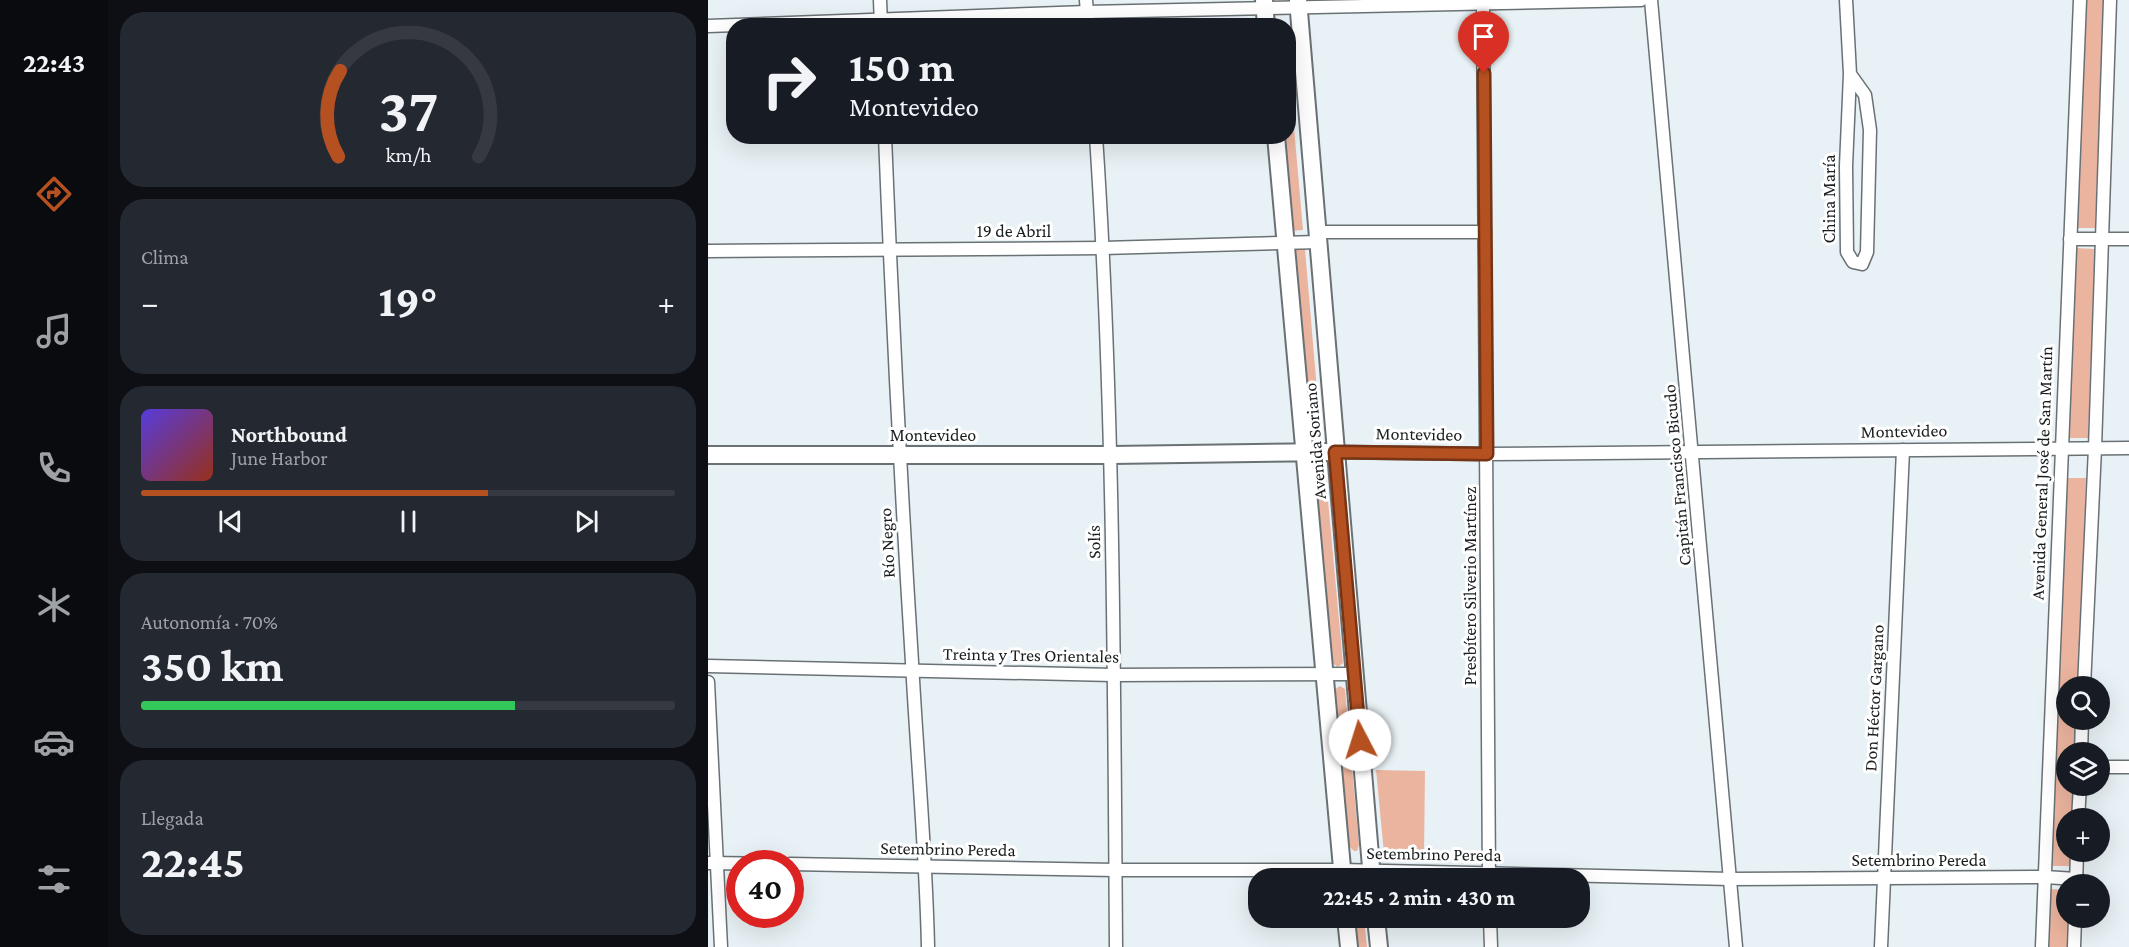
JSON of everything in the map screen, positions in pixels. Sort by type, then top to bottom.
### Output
[{"type":"street","points":[[880,0],[881,18]]},
{"type":"street","points":[[942,18],[1087,6],[1265,11],[1298,4],[1483,4],[1641,0]]},
{"type":"street","name":"Capitán Francisco Bicudo","points":[[1651,0],[1736,947]]},
{"type":"street","name":"China María","points":[[1846,0],[1850,74],[1846,166],[1847,252],[1853,262],[1862,264],[1867,252],[1870,130],[1865,95],[1850,74]]},
{"type":"street","name":"Avenida General José de San Martín","points":[[2042,947],[2080,0]]},
{"type":"street","points":[[2085,676],[2095,448],[2110,0]]},
{"type":"street","name":"Avenida Soriano","points":[[1298,4],[1370,868]]},
{"type":"street","name":"Presbítero Silverio Martínez","points":[[1483,4],[1489,868]]},
{"type":"street","points":[[708,26],[726,26]]},
{"type":"street","name":"Río Negro","points":[[885,144],[912,672],[927,866],[928,947]]},
{"type":"street","name":"Solís","points":[[1096,144],[1111,455],[1116,947]]},
{"type":"street","name":"Avenida Soriano","points":[[1277,144],[1341,868]]},
{"type":"street","name":"19 de Abril","points":[[708,250],[1103,248],[1286,243],[1319,237],[1485,232]]},
{"type":"street","points":[[2070,238],[2129,239]]},
{"type":"street","name":"Montevideo","points":[[708,455],[1111,455],[1335,452],[1487,454],[2129,448]]},
{"type":"street","name":"Don Héctor Gargano","points":[[1881,947],[1903,450]]},
{"type":"street","name":"Treinta y Tres Orientales","points":[[708,666],[1113,675],[1354,674]]},
{"type":"street","points":[[708,682],[712,863],[721,947]]},
{"type":"street","points":[[2110,767],[2129,768]]},
{"type":"street","name":"Setembrino Pereda","points":[[804,864],[1248,872]]},
{"type":"street","name":"Setembrino Pereda","points":[[1590,877],[2056,879]]},
{"type":"street","points":[[1347,928],[1349,947]]},
{"type":"street","points":[[1377,928],[1379,947]]},
{"type":"street","points":[[1490,928],[1491,947]]},
{"type":"street","points":[[2074,947],[2075,928]]},
{"type":"shaded area","points":[[2084,0],[2104,0],[2095,228],[2076,228]]},
{"type":"shaded area","points":[[1283,144],[1295,144],[1303,230],[1290,231]]},
{"type":"shaded area","points":[[2075,248],[2095,249],[2088,438],[2068,438]]},
{"type":"shaded area","points":[[1305,249],[1321,438],[1309,439],[1293,250]]},
{"type":"shaded area","points":[[1315,468],[1325,468],[1343,663],[1338,667],[1332,663]]},
{"type":"shaded area","points":[[2066,478],[2086,478],[2079,676],[2059,676]]},
{"type":"shaded area","points":[[1340,686],[1345,689],[1359,845],[1357,851],[1349,846],[1334,690]]},
{"type":"shaded area","points":[[2057,730],[2077,730],[2076,742],[2056,742]]},
{"type":"shaded area","points":[[2056,755],[2056,796],[2075,796],[2074,808],[2056,808],[2056,862],[2072,862],[2072,866],[2052,866]]},
{"type":"shaded area","points":[[1376,770],[1425,771],[1424,855],[1384,853]]},
{"type":"shaded area","points":[[2051,889],[2056,889],[2056,928],[2070,928],[2069,947],[2048,947]]},
{"type":"shaded area","points":[[1353,928],[1365,928],[1367,947],[1355,947]]},
{"type":"route","points":[[1360,740],[1335,452],[1487,454],[1484,73]]}]
